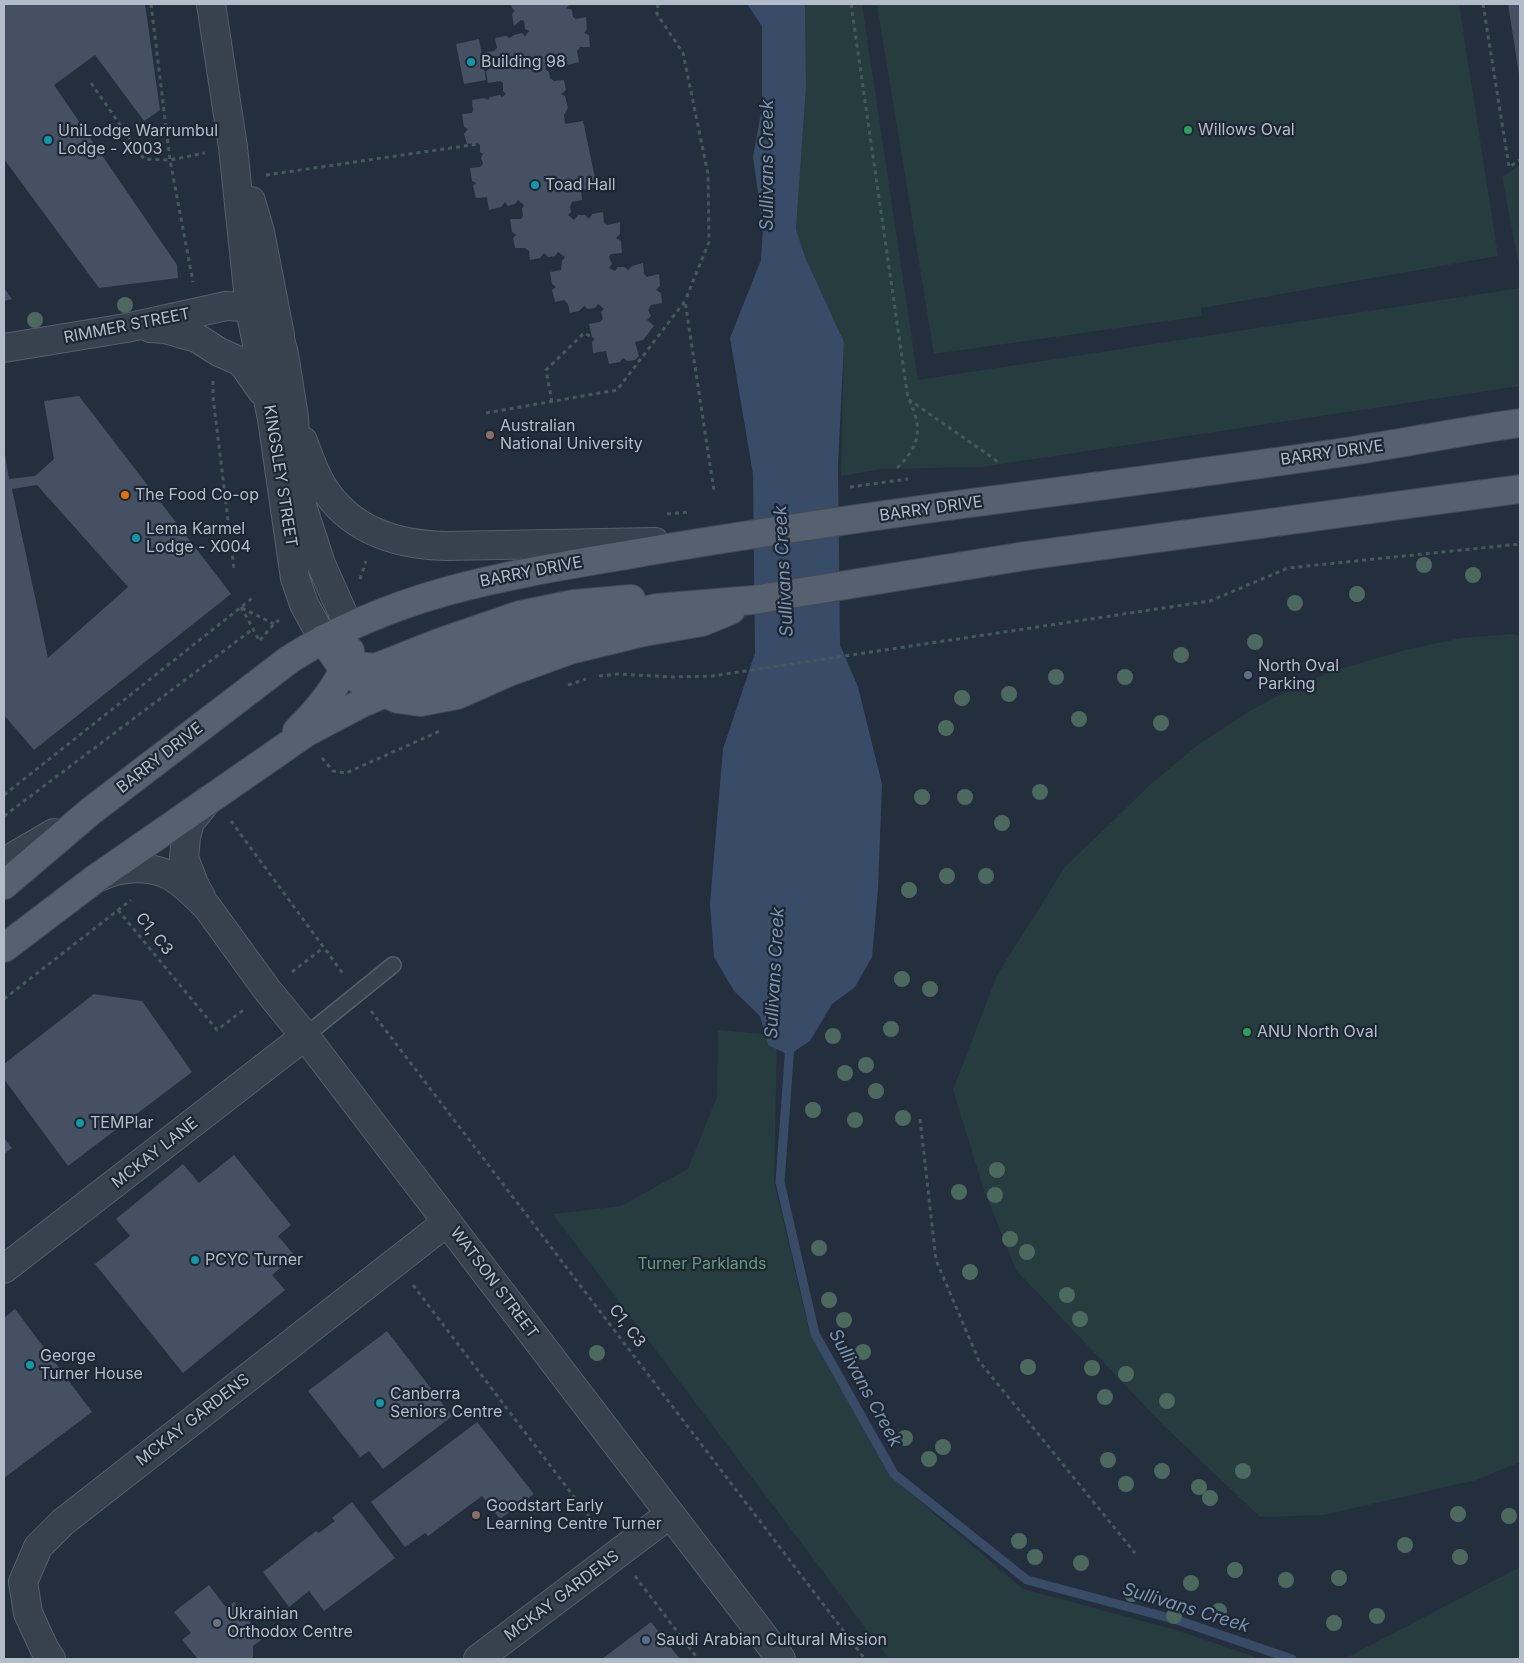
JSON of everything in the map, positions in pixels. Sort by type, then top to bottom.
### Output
[{"type":"main road","name":"BARRY DRIVE","points":[[4,885],[91,811],[275,670],[323,639],[398,607],[432,595],[502,576],[706,541],[1353,450],[1520,423]]},
{"type":"main road","points":[[345,664],[375,668],[441,642],[512,618],[574,604],[652,598],[753,600],[1025,556],[1520,489]]},
{"type":"main road","points":[[323,639],[358,679],[384,693],[410,702],[428,702],[462,693],[538,661],[570,650],[644,632],[702,622],[753,600]]},
{"type":"main road","points":[[263,762],[314,714],[336,682],[345,664],[351,640],[349,627]]},
{"type":"main road","points":[[4,948],[95,879],[263,762],[308,732],[384,693]]},
{"type":"street","name":"KINGSLEY STREET","points":[[211,4],[233,147],[250,309],[283,418],[305,517],[321,564],[349,627]]},
{"type":"street","name":"KINGSLEY STREET","points":[[233,147],[260,232],[284,354],[283,418],[298,591],[323,639]]},
{"type":"street","name":"RIMMER STREET","points":[[4,348],[126,328],[226,306],[250,309]]},
{"type":"street","name":"KINGSLEY STREET","points":[[250,309],[266,317],[271,323],[280,339],[284,354]]},
{"type":"street","points":[[126,328],[165,329],[184,334],[197,338],[219,352],[238,360],[283,418],[329,495],[340,508],[373,532],[392,539],[413,544],[446,546],[706,541]]},
{"type":"street","name":"WATSON STREET","points":[[208,800],[190,822],[184,858],[194,884],[207,907],[268,991],[305,1036],[781,1659]]},
{"type":"street","points":[[4,862],[91,811]]},
{"type":"street","name":"WATSON STREET","points":[[95,879],[121,869],[145,869],[164,873],[197,897],[207,907]]},
{"type":"street","name":"MCKAY LANE","points":[[4,1269],[305,1036]]},
{"type":"street","name":"MCKAY GARDENS","points":[[51,1659],[28,1613],[23,1582],[38,1547],[63,1522],[447,1222]]},
{"type":"street","name":"MCKAY GARDENS","points":[[478,1659],[670,1514]]},
{"type":"lane","points":[[305,1036],[393,965]]},
{"type":"path","points":[[151,4],[170,160],[193,284]]},
{"type":"path","points":[[486,413],[617,390],[685,302],[709,242],[708,174],[683,53],[657,14],[658,4]]},
{"type":"path","points":[[852,4],[908,399],[915,413],[918,434],[915,446],[908,457],[897,468]]},
{"type":"path","points":[[1483,4],[1509,167],[1520,160]]},
{"type":"path","points":[[91,83],[144,159],[170,160],[233,147]]},
{"type":"path","points":[[264,175],[478,144]]},
{"type":"path","points":[[685,302],[714,491]]},
{"type":"path","points":[[552,402],[546,370],[584,333],[592,337]]},
{"type":"path","points":[[213,374],[213,397],[234,569]]},
{"type":"path","points":[[908,399],[1000,463]]},
{"type":"path","points":[[596,676],[618,674],[673,677],[712,676],[1210,601],[1288,568],[1520,544]]},
{"type":"path","points":[[4,795],[255,596]]},
{"type":"path","points":[[241,608],[274,624]]},
{"type":"path","points":[[241,608],[264,648]]},
{"type":"path","points":[[4,816],[253,630]]},
{"type":"path","points":[[560,687],[587,679]]},
{"type":"path","points":[[320,756],[333,771],[346,773],[443,729]]},
{"type":"path","points":[[229,819],[345,976]]},
{"type":"path","name":"C1, C3","points":[[4,999],[118,910],[216,1030],[249,1006]]},
{"type":"path","points":[[285,978],[323,948]]},
{"type":"path","name":"C1, C3","points":[[369,1008],[865,1659]]},
{"type":"path","points":[[920,1119],[936,1260],[978,1361],[1135,1553]]},
{"type":"path","points":[[410,1282],[604,1537]]},
{"type":"path","points":[[633,1573],[698,1659]]},
{"type":"green space","points":[[805,4],[862,4],[918,380],[1520,288],[1520,386],[981,467],[882,469],[841,476],[844,342],[805,257],[796,229],[806,87]]},
{"type":"green space","name":"Willows Oval","points":[[877,4],[1459,4],[1498,256],[1201,308],[1202,316],[934,354]]},
{"type":"green space","points":[[1520,165],[1520,271],[1502,177]]},
{"type":"green space","name":"ANU North Oval","points":[[1513,634],[1520,636],[1520,1462],[1476,1480],[1324,1515],[1260,1517],[1163,1425],[1016,1270],[983,1187],[953,1090],[997,975],[1065,867],[1152,783],[1199,744],[1250,711],[1283,693],[1330,672],[1405,650],[1461,638]]},
{"type":"green space","name":"Turner Parklands","points":[[718,1030],[777,1035],[774,1182],[810,1334],[891,1477],[1023,1589],[1176,1630],[1261,1659],[889,1659],[553,1214],[621,1206],[688,1169],[717,1097]]},
{"type":"green space","points":[[1520,1567],[1520,1659],[1344,1659]]},
{"type":"water","points":[[747,4],[805,4],[806,87],[796,229],[805,257],[844,342],[838,465],[840,645],[858,687],[882,784],[878,889],[872,957],[855,987],[832,1004],[810,1041],[789,1055],[768,1045],[760,1016],[734,991],[714,957],[710,904],[723,749],[755,653],[753,474],[730,338],[761,260],[763,229],[753,157],[762,107],[762,26]]},
{"type":"building","name":"UniLodge Warrumbul Lodge - X003","points":[[4,4],[145,4],[160,110],[144,121],[95,55],[54,85],[177,265],[178,278],[99,288],[4,159]]},
{"type":"building","name":"Toad Hall","points":[[511,4],[570,4],[566,8],[572,10],[573,17],[576,19],[586,17],[587,29],[584,33],[589,35],[590,47],[580,47],[577,51],[579,62],[568,65],[564,60],[562,64],[553,66],[550,63],[545,69],[554,81],[564,80],[566,90],[561,94],[565,96],[568,108],[564,115],[565,124],[583,121],[597,187],[581,190],[582,200],[572,202],[571,212],[568,215],[574,220],[578,215],[585,215],[589,219],[592,214],[603,212],[604,223],[608,225],[620,222],[620,234],[616,238],[621,241],[622,253],[611,254],[609,257],[612,264],[609,268],[615,271],[618,267],[625,267],[628,270],[632,266],[643,263],[644,274],[647,277],[659,274],[660,286],[656,290],[661,293],[662,303],[651,305],[648,310],[651,316],[647,320],[654,326],[643,340],[635,342],[639,356],[635,360],[627,361],[623,358],[620,362],[609,364],[606,351],[593,353],[592,342],[595,339],[592,337],[589,324],[600,322],[603,319],[601,312],[604,309],[598,304],[595,308],[588,309],[584,306],[579,311],[570,313],[568,304],[564,300],[555,302],[552,290],[556,287],[552,284],[550,272],[561,270],[562,261],[565,257],[558,252],[555,256],[548,257],[544,253],[540,258],[530,260],[529,251],[525,248],[515,248],[513,238],[516,235],[512,232],[510,219],[521,219],[524,205],[518,200],[515,204],[508,206],[505,202],[501,207],[489,210],[487,197],[476,198],[473,186],[476,183],[472,181],[470,168],[480,167],[483,164],[481,158],[483,154],[480,152],[480,145],[477,143],[467,144],[464,134],[468,129],[464,127],[462,114],[472,113],[472,100],[484,98],[488,100],[490,97],[500,95],[502,97],[506,94],[503,91],[503,83],[500,81],[488,83],[486,72],[489,68],[486,66],[483,53],[494,51],[497,48],[495,38],[506,36],[510,38],[522,33],[525,36],[529,31],[525,29],[524,21],[521,20],[514,26],[512,14],[515,11]]},
{"type":"building","points":[[1508,4],[1520,4],[1519,74]]},
{"type":"building","name":"Building 98","points":[[479,39],[486,80],[464,84],[456,44]]},
{"type":"building","points":[[4,288],[12,299],[4,301]]},
{"type":"building","name":"Lema Karmel Lodge - X004","points":[[79,396],[231,594],[34,750],[4,715],[4,449],[9,479],[35,476],[54,459],[44,401]],"holes":[[[37,485],[128,587],[48,658],[12,489]]]},
{"type":"building","name":"TEMPlar","points":[[94,994],[142,1001],[192,1072],[68,1166],[4,1079],[4,1064]]},
{"type":"building","points":[[4,1138],[12,1148],[4,1154]]},
{"type":"building","name":"PCYC Turner","points":[[234,1155],[291,1225],[278,1236],[295,1256],[272,1275],[285,1290],[183,1373],[95,1264],[130,1236],[116,1219],[183,1164],[199,1183]]},
{"type":"building","name":"George Turner House","points":[[15,1309],[92,1412],[4,1478],[4,1318]]},
{"type":"building","name":"Canberra Seniors Centre","points":[[387,1331],[452,1416],[383,1469],[369,1451],[360,1457],[308,1391]]},
{"type":"building","name":"Goodstart Early Learning Centre Turner","points":[[477,1422],[534,1494],[500,1519],[482,1496],[428,1536],[425,1533],[405,1547],[371,1502]]},
{"type":"building","points":[[352,1502],[395,1558],[324,1611],[309,1591],[289,1607],[263,1572],[316,1531],[319,1533],[335,1521],[332,1518]]},
{"type":"building","name":"Ukrainian Orthodox Centre","points":[[209,1585],[225,1606],[229,1606],[234,1602],[260,1634],[258,1636],[261,1640],[253,1646],[253,1659],[198,1659],[182,1640],[191,1633],[174,1612]]},
{"type":"building","name":"Saudi Arabian Cultural Mission","points":[[651,1622],[680,1659],[602,1659]]},
{"type":"waterway","name":"Sullivans Creek","points":[[790,1045],[780,1182],[815,1334],[894,1474],[1027,1580],[1177,1620],[1292,1659]]},
{"type":"place","name":"Building 98","points":[[471,62]]},
{"type":"place","name":"Willows Oval","points":[[1188,130]]},
{"type":"place","name":"UniLodge Warrumbul Lodge - X003","points":[[48,140]]},
{"type":"place","name":"Toad Hall","points":[[535,185]]},
{"type":"place","name":"Australian National University","points":[[490,435]]},
{"type":"place","name":"The Food Co-op","points":[[125,495]]},
{"type":"place","name":"Lema Karmel Lodge - X004","points":[[136,538]]},
{"type":"place","name":"North Oval Parking","points":[[1248,675]]},
{"type":"place","name":"ANU North Oval","points":[[1247,1032]]},
{"type":"place","name":"TEMPlar","points":[[80,1123]]},
{"type":"place","name":"PCYC Turner","points":[[195,1260]]},
{"type":"place","name":"George Turner House","points":[[30,1365]]},
{"type":"place","name":"Canberra Seniors Centre","points":[[380,1403]]},
{"type":"place","name":"Goodstart Early Learning Centre Turner","points":[[476,1515]]},
{"type":"place","name":"Ukrainian Orthodox Centre","points":[[217,1623]]},
{"type":"place","name":"Saudi Arabian Cultural Mission","points":[[646,1640]]}]
